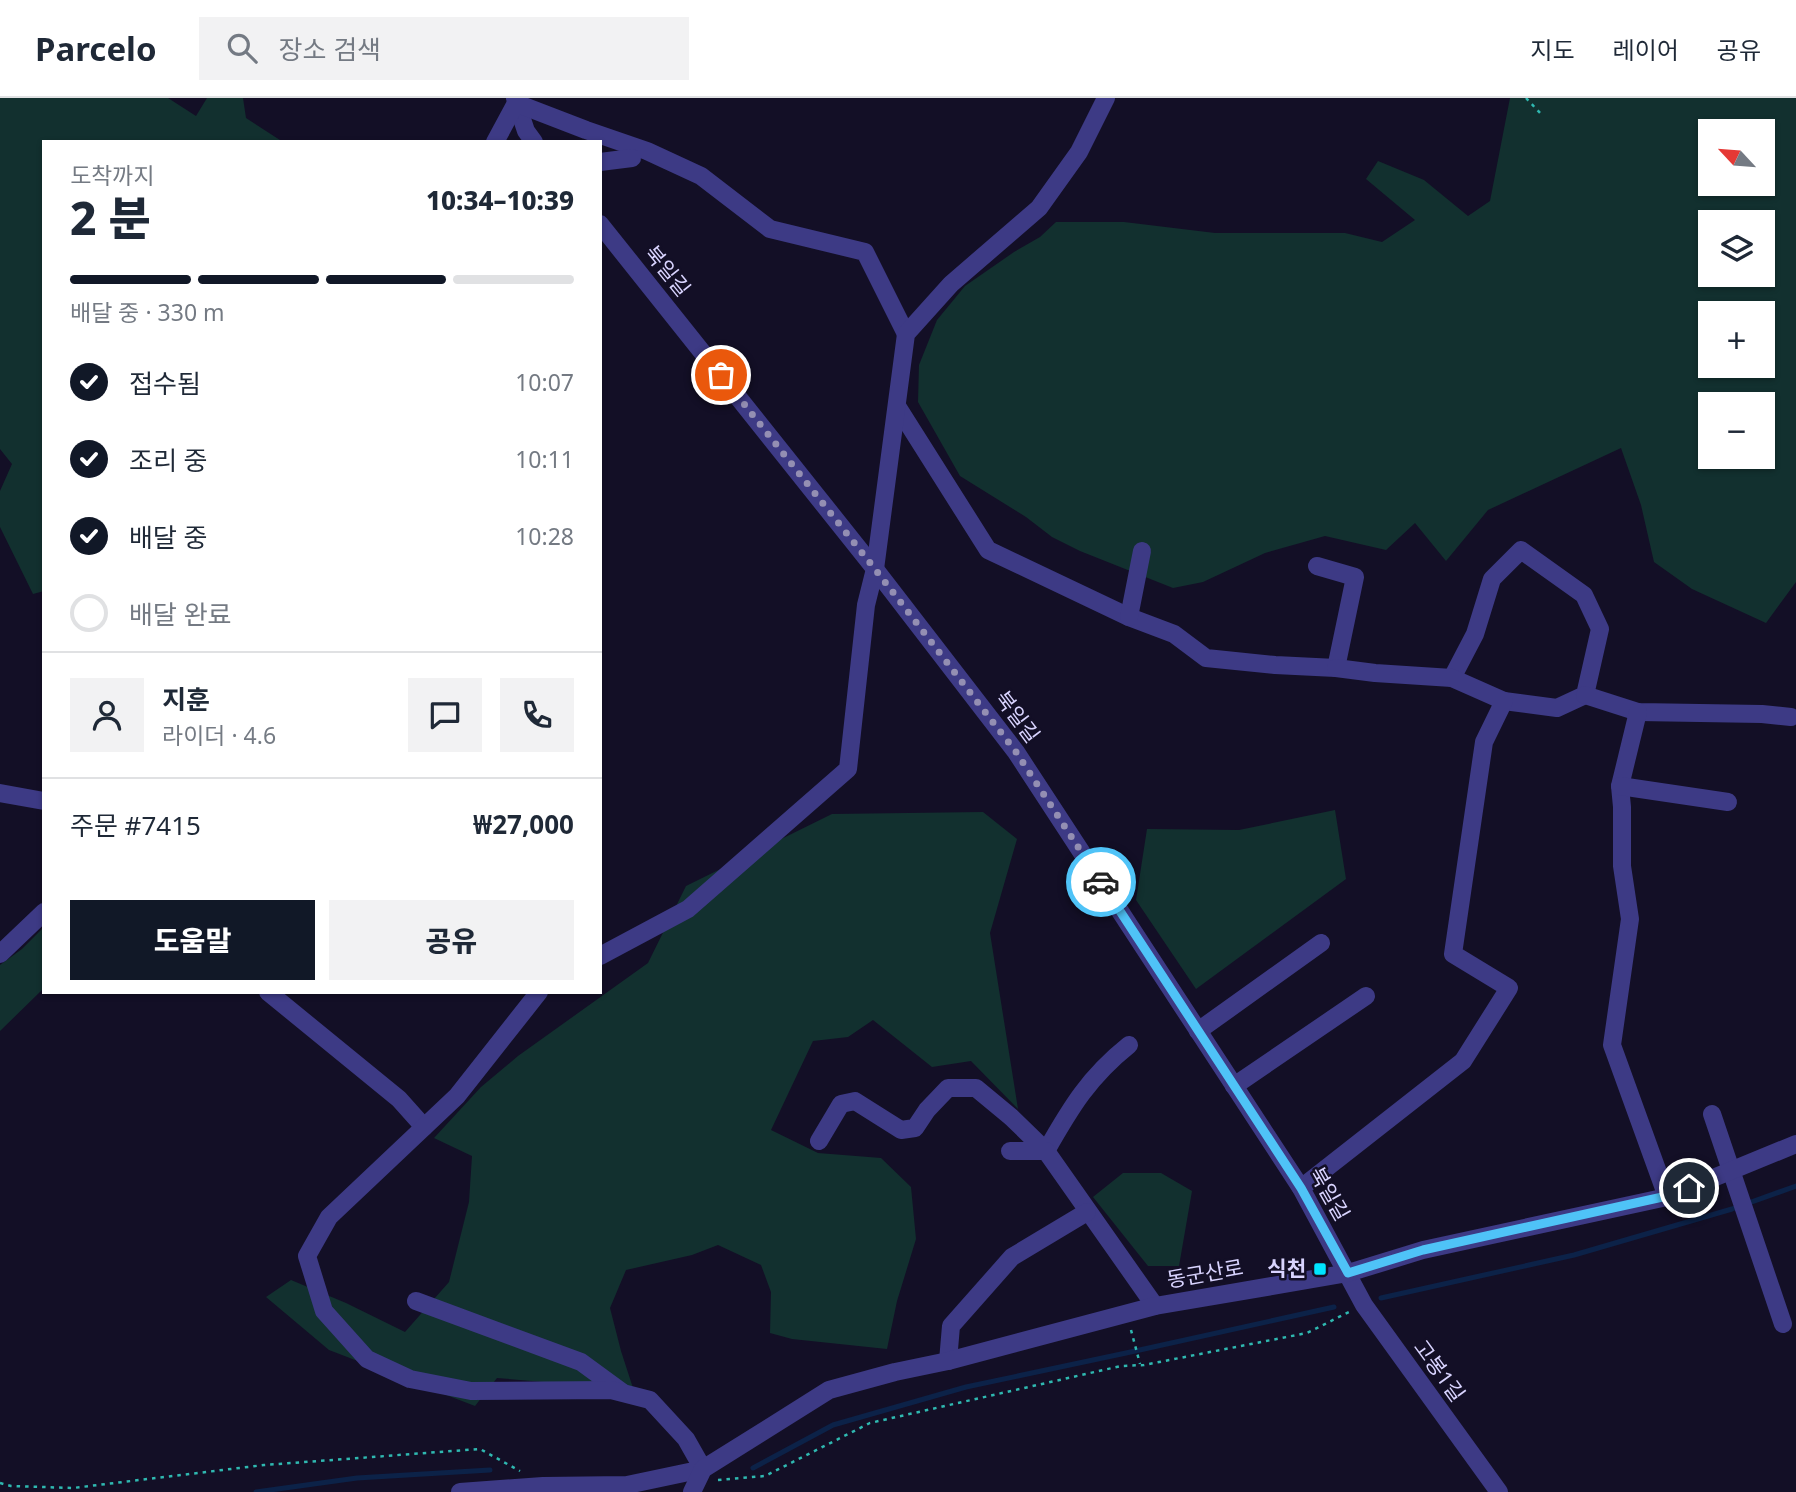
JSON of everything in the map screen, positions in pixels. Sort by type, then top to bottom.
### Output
[{"type":"street","points":[[906,334],[951,284],[1039,208],[1079,152],[1106,98]]},
{"type":"street","points":[[515,101],[647,151],[701,176],[770,229],[865,252],[906,334],[875,569],[866,605],[848,769],[688,909],[602,955]]},
{"type":"street","points":[[496,140],[515,101]]},
{"type":"street","points":[[515,101],[526,131],[533,140]]},
{"type":"street","points":[[602,162],[632,158]]},
{"type":"street","name":"북일길","points":[[602,227],[875,569],[1016,752],[1301,1188],[1348,1273]]},
{"type":"street","points":[[897,406],[988,550],[1129,618],[1174,634],[1206,658],[1452,678],[1504,701],[1557,708],[1585,695],[1638,712],[1790,717]]},
{"type":"street","points":[[1452,678],[1475,634],[1492,579],[1521,550],[1584,595],[1600,629],[1585,695]]},
{"type":"street","points":[[1129,618],[1142,551]]},
{"type":"street","points":[[1317,566],[1355,577],[1336,667]]},
{"type":"street","points":[[1301,1188],[1463,1061],[1509,988],[1453,954],[1484,742],[1504,701]]},
{"type":"street","points":[[1638,712],[1620,786],[1622,866],[1630,919],[1612,1045],[1667,1196]]},
{"type":"street","points":[[1620,786],[1728,802]]},
{"type":"street","points":[[0,793],[42,801]]},
{"type":"street","points":[[0,954],[42,914]]},
{"type":"street","points":[[1198,1031],[1321,943]]},
{"type":"street","points":[[270,994],[399,1099],[424,1127]]},
{"type":"street","points":[[460,1492],[543,1486],[697,1481],[686,1439],[650,1400],[611,1390],[471,1391],[410,1379],[367,1359],[324,1311],[307,1256],[329,1217],[457,1096],[537,994]]},
{"type":"street","points":[[1234,1086],[1366,996]]},
{"type":"street","points":[[1046,1151],[1088,1084],[1129,1045]]},
{"type":"street","points":[[819,1141],[841,1104],[855,1101],[901,1130],[915,1128],[927,1110],[948,1088],[976,1088],[1046,1151],[1155,1306]]},
{"type":"street","points":[[1712,1114],[1783,1324]]},
{"type":"street","name":"동군산로","points":[[697,1481],[829,1390],[1155,1306],[1348,1273],[1423,1250],[1667,1196],[1796,1144]]},
{"type":"street","points":[[1010,1151],[1046,1151]]},
{"type":"street","points":[[948,1361],[951,1326],[1012,1257],[1087,1212]]},
{"type":"street","name":"고봉1길","points":[[1348,1273],[1364,1305],[1499,1492]]},
{"type":"street","points":[[416,1301],[581,1362],[625,1394]]},
{"type":"path","points":[[1527,98],[1541,114]]},
{"type":"path","points":[[697,1481],[765,1476],[870,1423],[1121,1366],[1140,1365],[1307,1333],[1364,1305]]},
{"type":"path","points":[[1135,1345],[1140,1365]]},
{"type":"path","points":[[0,1483],[11,1486],[73,1488],[264,1465],[481,1448],[520,1471]]},
{"type":"green space","points":[[0,98],[168,98],[196,116],[207,98],[243,98],[246,118],[280,140],[42,140],[42,592],[33,594],[0,527],[0,491],[12,464],[0,449]]},
{"type":"green space","points":[[1510,98],[1796,98],[1796,582],[1766,623],[1692,589],[1654,562],[1641,505],[1621,448],[1488,510],[1446,561],[1415,523],[1386,550],[1325,536],[1265,553],[1203,582],[1173,588],[1052,537],[1026,517],[960,476],[918,402],[919,365],[937,320],[965,286],[1040,237],[1056,222],[1124,222],[1215,233],[1345,233],[1382,242],[1415,220],[1366,179],[1378,161],[1424,180],[1468,216],[1490,201]]},
{"type":"green space","points":[[1335,810],[1346,879],[1196,989],[1136,900],[1147,829],[1239,830]]},
{"type":"green space","points":[[983,812],[1017,839],[990,933],[1018,1109],[971,1061],[932,1067],[873,1020],[848,1037],[813,1041],[771,1130],[818,1153],[881,1158],[911,1187],[916,1239],[897,1301],[887,1349],[792,1339],[770,1333],[771,1292],[761,1265],[718,1245],[692,1255],[626,1270],[610,1308],[633,1388],[497,1378],[475,1406],[329,1350],[266,1297],[291,1280],[405,1332],[449,1282],[469,1202],[472,1156],[434,1138],[481,1087],[518,1056],[648,963],[686,886],[832,814]]},
{"type":"green space","points":[[42,929],[42,990],[0,1031],[0,965],[22,949]]},
{"type":"green space","points":[[1123,1173],[1161,1173],[1192,1191],[1179,1266],[1148,1266],[1093,1197]]},
{"type":"waterway","points":[[1381,1298],[1574,1255],[1732,1209],[1796,1186]]},
{"type":"waterway","points":[[753,1468],[833,1425],[966,1387],[1334,1307]]},
{"type":"waterway","points":[[256,1492],[357,1478],[490,1470]]},
{"type":"way so far","points":[[721,375],[1016,752],[1101,882]]},
{"type":"place","name":"식천","points":[[1320,1269]]},
{"type":"route","points":[[1101,882],[1301,1188],[1348,1273],[1423,1250],[1667,1196],[1689,1188]]}]
